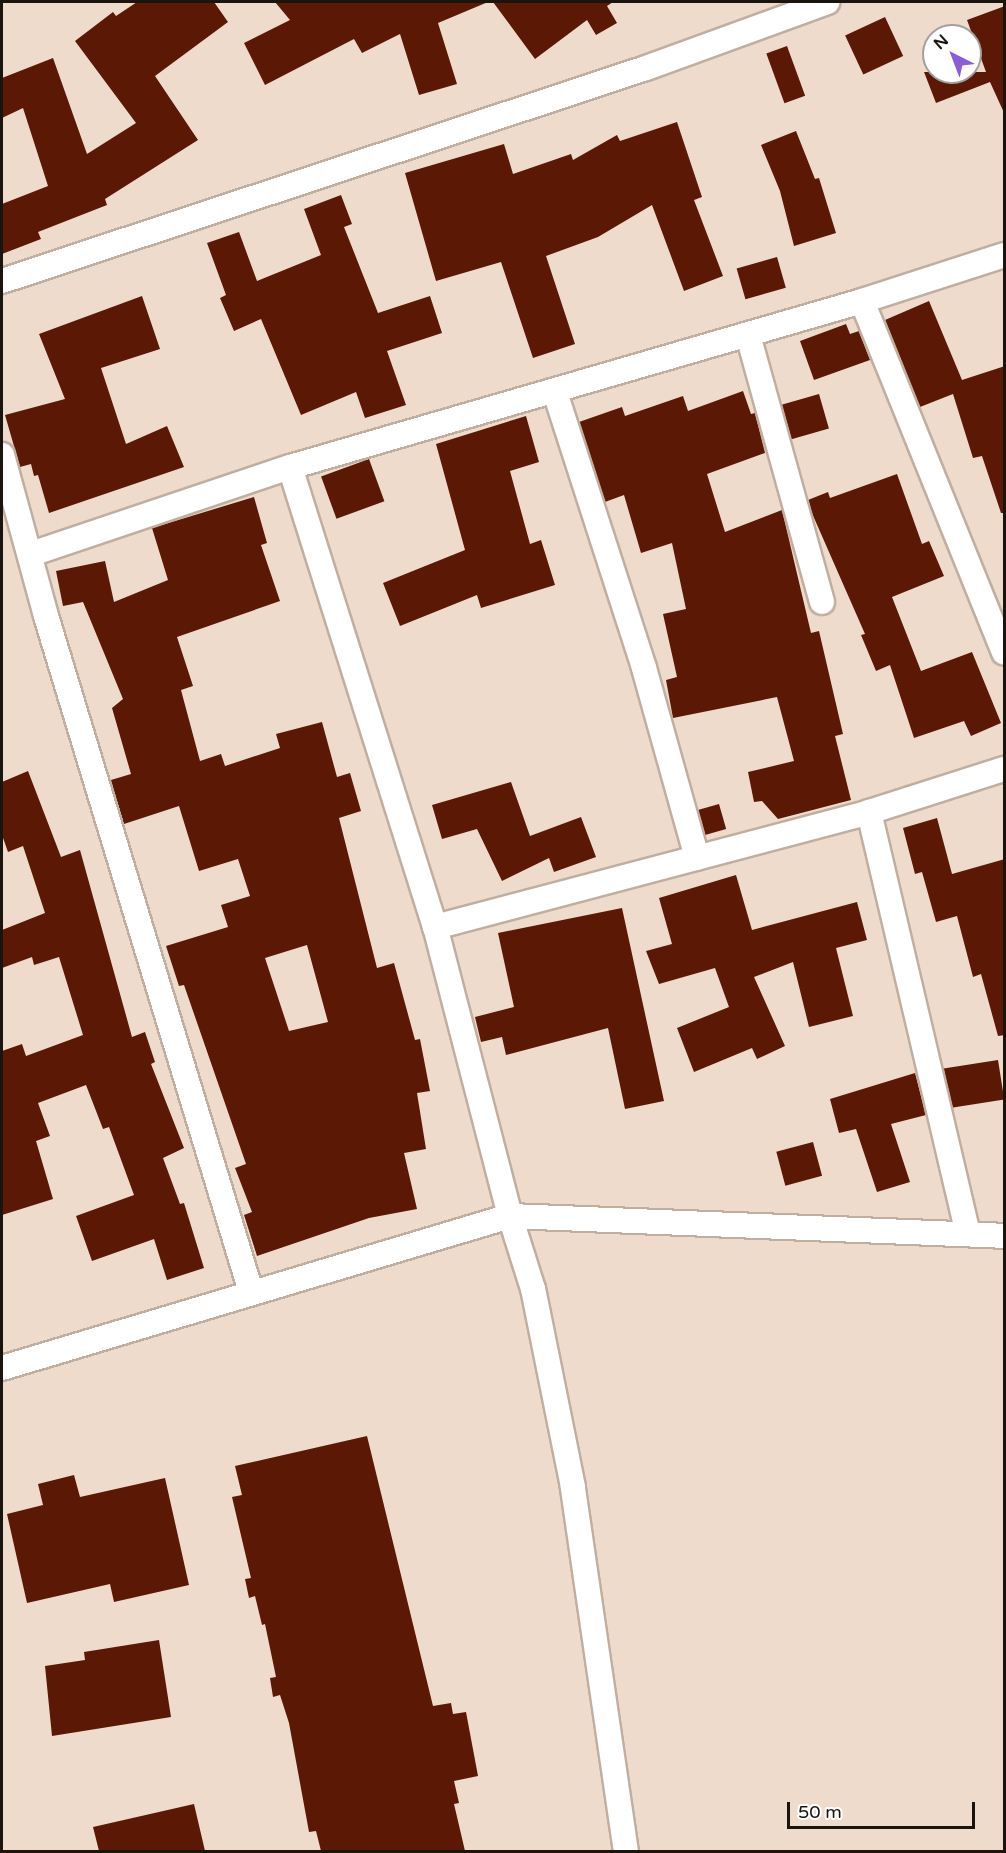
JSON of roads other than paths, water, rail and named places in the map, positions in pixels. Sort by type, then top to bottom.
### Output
[{"type":"street","points":[[2,281],[646,68],[827,2]]},
{"type":"street","points":[[31,554],[290,467],[555,392],[862,301],[1005,255]]},
{"type":"street","points":[[862,301],[1005,652]]},
{"type":"street","points":[[748,334],[822,602]]},
{"type":"street","points":[[555,392],[644,668],[697,858]]},
{"type":"street","points":[[2,455],[31,554],[46,616],[251,1292]]},
{"type":"street","points":[[290,467],[435,927],[510,1216],[533,1289],[573,1487],[626,1851]]},
{"type":"street","points":[[435,927],[869,812],[1005,769]]},
{"type":"street","points":[[869,812],[968,1233]]},
{"type":"street","points":[[2,1368],[510,1216],[1005,1236]]}]
